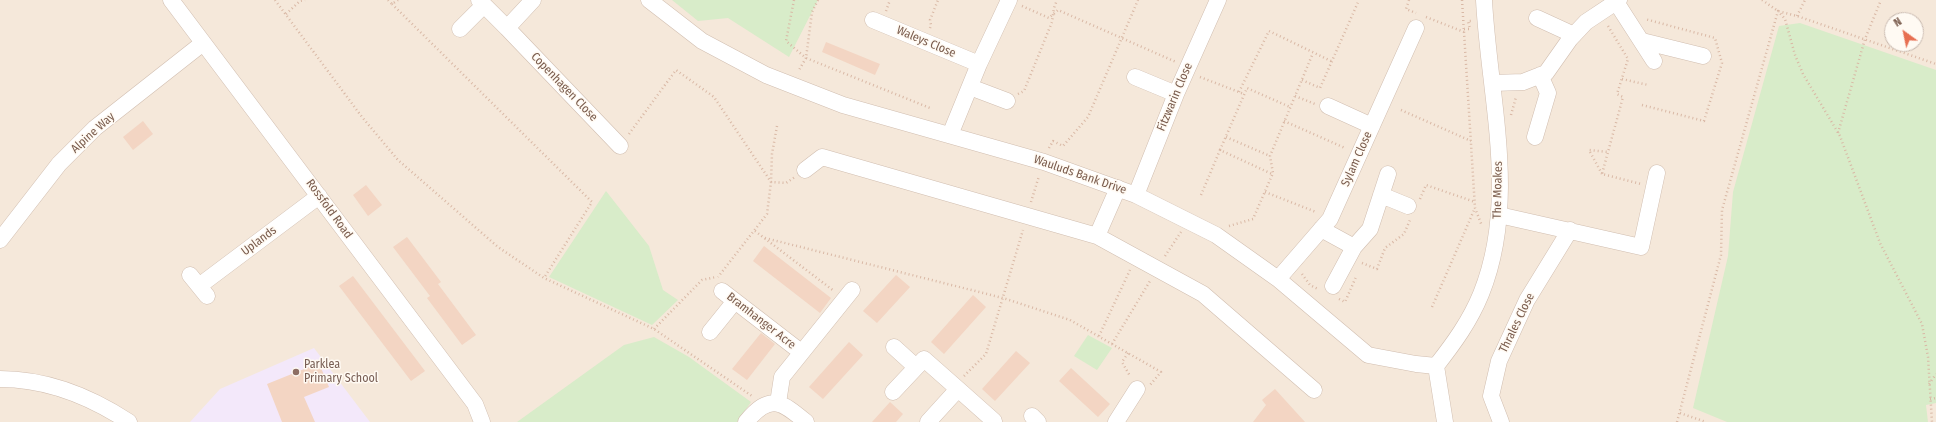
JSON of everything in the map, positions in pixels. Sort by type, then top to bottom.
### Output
[{"type":"street","name":"Rossfold Road","points":[[171,0],[320,196],[475,404],[482,422]]},
{"type":"street","points":[[507,28],[533,0]]},
{"type":"street","name":"Wauluds Bank Drive","points":[[649,0],[702,41],[766,75],[843,105],[1044,162],[1136,195],[1216,235],[1278,279],[1368,355],[1416,364],[1436,366]]},
{"type":"street","points":[[950,136],[979,64],[1009,0]]},
{"type":"street","name":"Fitzwarin Close","points":[[1136,195],[1176,94],[1218,0]]},
{"type":"street","name":"The Moakes","points":[[1436,366],[1465,326],[1481,294],[1490,269],[1499,214],[1499,146],[1484,0]]},
{"type":"street","points":[[1493,83],[1523,82],[1546,73],[1574,35],[1586,22],[1618,1],[1627,20],[1654,61]]},
{"type":"street","points":[[460,29],[482,2]]},
{"type":"street","name":"Copenhagen Close","points":[[482,2],[620,146]]},
{"type":"street","points":[[1537,18],[1574,35]]},
{"type":"street","name":"Waleys Close","points":[[873,20],[979,64]]},
{"type":"street","name":"Sylam Close","points":[[1278,279],[1330,219],[1416,28]]},
{"type":"street","points":[[1642,41],[1703,56]]},
{"type":"street","name":"Alpine Way","points":[[0,240],[59,164],[95,128],[203,43]]},
{"type":"street","points":[[1535,137],[1548,93],[1540,75]]},
{"type":"street","points":[[1135,77],[1176,94]]},
{"type":"street","points":[[970,87],[1007,101]]},
{"type":"street","points":[[1322,105],[1372,126]]},
{"type":"street","points":[[805,170],[822,158],[1027,214],[1097,236],[1203,294],[1314,390]]},
{"type":"street","points":[[1332,292],[1354,247],[1370,229],[1388,174]]},
{"type":"street","points":[[1499,214],[1641,247],[1656,180]]},
{"type":"street","points":[[1097,236],[1118,188]]},
{"type":"street","points":[[1381,195],[1412,210]]},
{"type":"street","name":"Uplands","points":[[199,286],[320,196]]},
{"type":"street","points":[[1321,229],[1354,247]]},
{"type":"street","name":"Thrales Close","points":[[1501,422],[1491,396],[1499,361],[1527,300],[1570,230]]},
{"type":"street","name":"Bramhanger Acre","points":[[720,283],[735,301],[801,352]]},
{"type":"street","name":"Bramhanger Acre","points":[[778,403],[782,377],[852,290]]},
{"type":"street","points":[[710,332],[735,301]]},
{"type":"street","points":[[894,347],[958,389],[994,421]]},
{"type":"street","points":[[893,392],[920,363]]},
{"type":"street","points":[[1436,366],[1445,422]]},
{"type":"street","points":[[0,379],[11,379],[58,388],[99,404],[129,422]]},
{"type":"street","points":[[928,422],[958,389]]},
{"type":"street","points":[[1116,422],[1137,389]]},
{"type":"street","points":[[746,422],[753,413],[765,404],[778,403],[787,406],[806,422]]},
{"type":"path","points":[[276,0],[362,117],[398,160],[498,247],[544,278],[654,329],[755,398]]},
{"type":"path","points":[[286,14],[300,1],[304,0]]},
{"type":"path","points":[[388,0],[592,202],[544,278]]},
{"type":"path","points":[[392,4],[398,0]]},
{"type":"path","points":[[794,0],[786,42],[806,58],[930,108]]},
{"type":"path","points":[[799,70],[806,58],[812,12],[818,0]]},
{"type":"path","points":[[923,41],[931,25],[930,20],[938,0]]},
{"type":"path","points":[[1009,0],[1049,18],[1058,10],[1244,94]]},
{"type":"path","points":[[1007,101],[1024,91],[1052,22],[1057,0]]},
{"type":"path","points":[[1047,152],[1053,141],[1063,146],[1088,117],[1138,0]]},
{"type":"path","points":[[1302,80],[1320,88],[1360,0]]},
{"type":"path","points":[[1409,0],[1406,9],[1464,32]]},
{"type":"path","points":[[1462,0],[1475,208],[1484,231],[1496,236]]},
{"type":"path","points":[[1762,0],[1778,11],[1785,19],[1795,55],[1803,74],[1838,133],[1880,243],[1922,324],[1928,357],[1932,422]]},
{"type":"path","points":[[1797,16],[1804,0]]},
{"type":"path","points":[[1838,133],[1865,39],[1880,0]]},
{"type":"path","points":[[1778,11],[1797,16],[1936,64]]},
{"type":"path","points":[[1677,422],[1721,255],[1722,210],[1778,11]]},
{"type":"path","points":[[1602,174],[1622,97],[1617,94],[1628,58],[1608,26]]},
{"type":"path","points":[[1240,92],[1269,30],[1312,53],[1333,62]]},
{"type":"path","points":[[1216,235],[1225,226],[1254,219],[1272,174],[1270,156],[1312,53]]},
{"type":"path","points":[[620,146],[676,70],[714,97],[771,182]]},
{"type":"path","points":[[1622,79],[1648,85]]},
{"type":"path","points":[[1201,195],[1246,88],[1290,107]]},
{"type":"path","points":[[1295,96],[1322,105]]},
{"type":"path","points":[[1401,110],[1471,141]]},
{"type":"path","points":[[1284,121],[1346,147],[1343,154]]},
{"type":"path","points":[[654,329],[702,280],[720,283],[767,214],[776,126]]},
{"type":"path","points":[[1226,137],[1270,156]]},
{"type":"path","points":[[1220,150],[1272,174]]},
{"type":"path","points":[[1602,174],[1589,150],[1608,152]]},
{"type":"path","points":[[771,182],[786,183],[805,170]]},
{"type":"path","points":[[958,389],[960,381],[986,354],[1041,171]]},
{"type":"path","points":[[1602,174],[1656,180]]},
{"type":"path","points":[[1360,269],[1362,262],[1376,269],[1385,248],[1404,234],[1412,210],[1426,185],[1475,202]]},
{"type":"path","points":[[1265,192],[1315,214],[1318,207]]},
{"type":"path","points":[[1432,307],[1475,208]]},
{"type":"path","points":[[1112,344],[1182,229]]},
{"type":"path","points":[[755,231],[833,291],[852,290]]},
{"type":"path","points":[[765,238],[1003,298],[1070,320],[1099,336],[1161,372],[1151,385],[1137,389],[1122,362],[1128,353]]},
{"type":"path","points":[[1099,336],[1136,257]]},
{"type":"path","points":[[1292,262],[1310,285],[1332,292],[1345,302],[1357,276]]},
{"type":"path","points":[[1929,385],[1936,374]]},
{"type":"path","points":[[1930,398],[1936,398]]},
{"type":"path","points":[[1680,413],[1706,422]]},
{"type":"shaded area","points":[[0,0],[1936,0],[1936,422],[0,422]]},
{"type":"shaded area","name":"Parklea Primary School","points":[[314,348],[370,422],[190,422],[220,389]]},
{"type":"green space","points":[[672,0],[818,0],[789,57],[728,18],[698,21]]},
{"type":"green space","points":[[1800,23],[1936,70],[1936,403],[1926,405],[1928,422],[1727,422],[1693,408],[1728,256],[1733,192],[1779,26]]},
{"type":"green space","points":[[606,191],[649,246],[663,290],[678,300],[652,325],[549,277]]},
{"type":"green space","points":[[1088,335],[1112,348],[1097,370],[1074,356]]},
{"type":"green space","points":[[654,337],[689,357],[751,402],[737,422],[517,422],[624,345]]},
{"type":"building","points":[[826,42],[880,64],[875,75],[822,52]]},
{"type":"building","points":[[143,121],[153,134],[133,150],[123,137]]},
{"type":"building","points":[[366,185],[382,205],[368,216],[353,195]]},
{"type":"building","points":[[407,237],[441,282],[438,284],[476,335],[462,345],[427,298],[430,296],[393,247]]},
{"type":"building","points":[[764,246],[831,298],[820,313],[753,261]]},
{"type":"building","points":[[896,275],[910,287],[877,323],[863,311]]},
{"type":"building","points":[[353,276],[425,371],[411,381],[339,286]]},
{"type":"building","points":[[973,295],[986,307],[944,354],[931,342]]},
{"type":"building","points":[[761,333],[775,344],[747,380],[732,369]]},
{"type":"building","points":[[849,342],[863,355],[823,399],[809,387]]},
{"type":"building","points":[[1016,351],[1030,363],[995,401],[982,389]]},
{"type":"building","points":[[319,363],[329,387],[304,397],[315,422],[282,422],[267,384]]},
{"type":"building","points":[[1071,368],[1110,404],[1098,417],[1059,381]]},
{"type":"building","points":[[1275,389],[1305,422],[1253,422],[1266,405],[1262,400]]},
{"type":"building","points":[[890,402],[903,414],[896,422],[872,422]]},
{"type":"place","name":"Parklea Primary School","points":[[296,372]]}]
